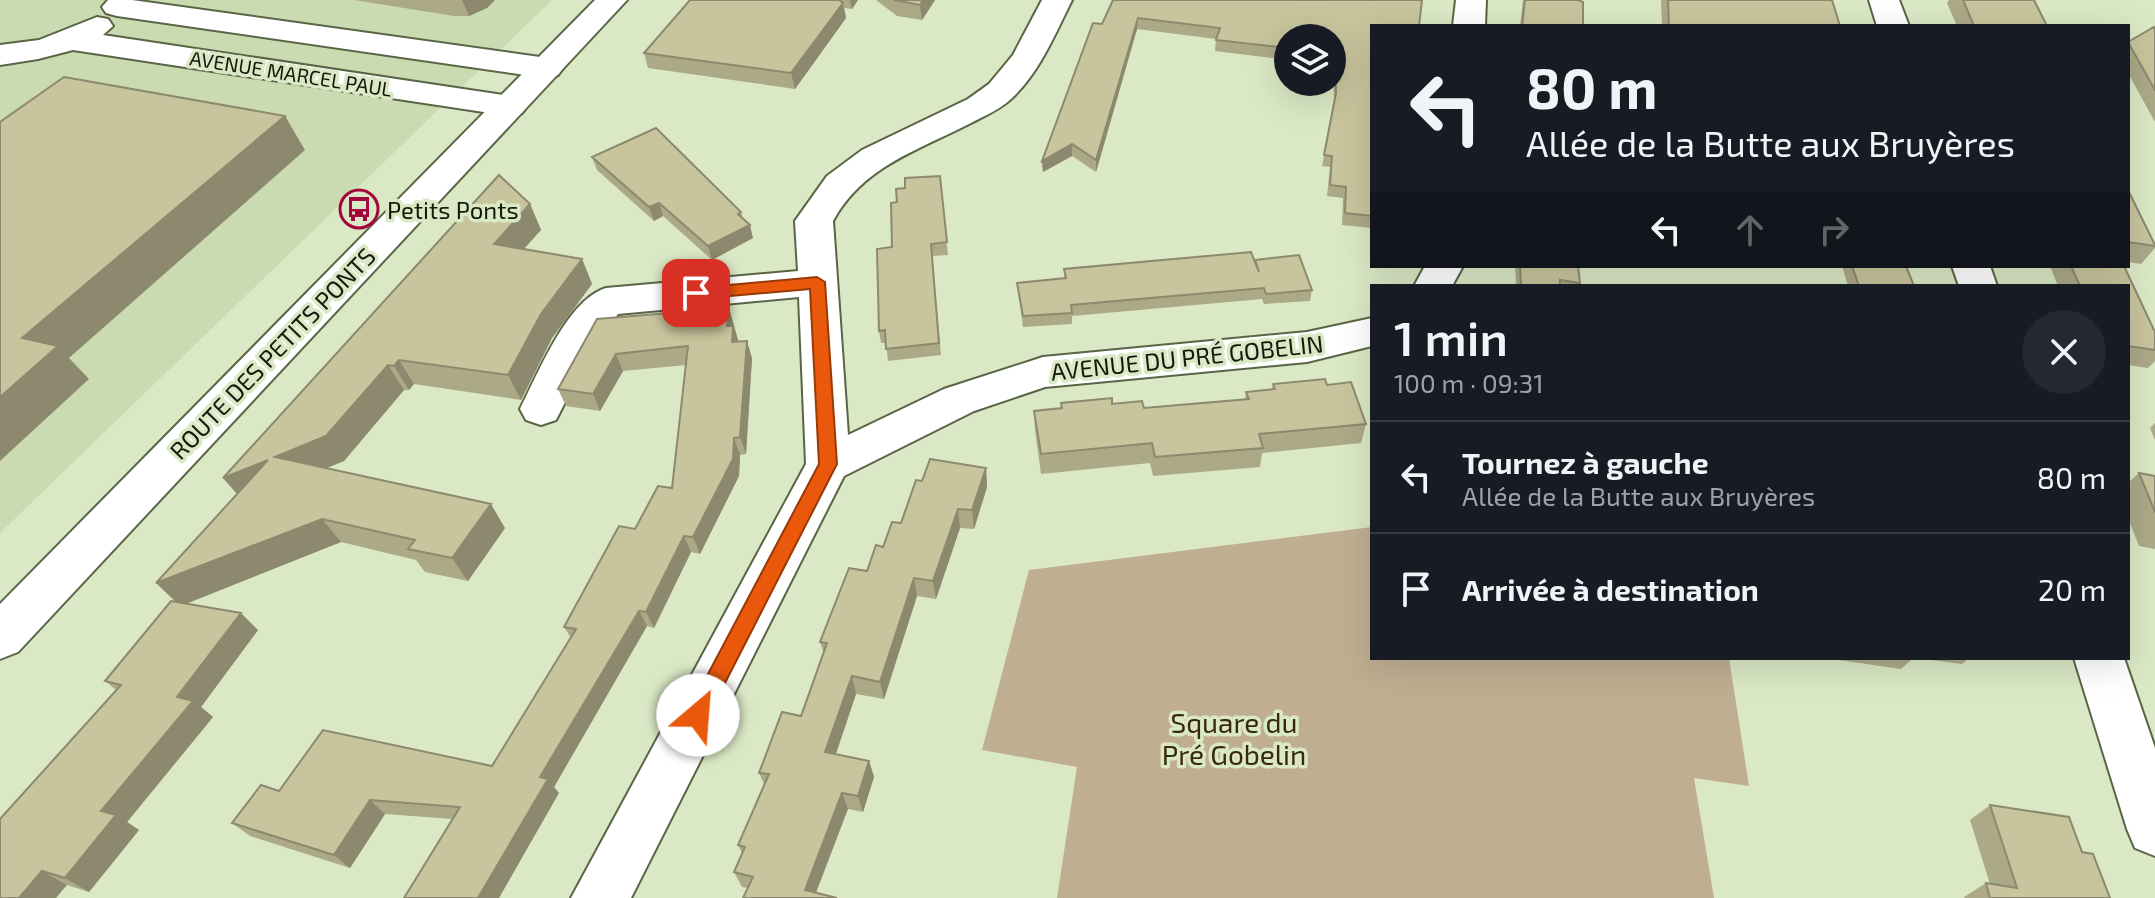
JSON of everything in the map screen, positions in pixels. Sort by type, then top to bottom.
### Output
[{"type":"street","name":"ROUTE DES PETITS PONTS","points":[[0,637],[612,0]]},
{"type":"street","points":[[600,898],[828,464],[814,221],[824,199],[844,178],[873,157],[989,101],[1022,68],[1057,0]]},
{"type":"street","points":[[1469,24],[1471,0]]},
{"type":"street","points":[[1884,0],[1892,24]]},
{"type":"street","name":"AVENUE MARCEL PAUL","points":[[0,55],[34,51],[72,40],[103,22],[117,3],[547,68]]},
{"type":"street","name":"AVENUE MARCEL PAUL","points":[[72,40],[510,106]]},
{"type":"street","points":[[541,409],[577,338],[606,302],[817,282]]},
{"type":"street","name":"AVENUE DU PRÉ GOBELIN","points":[[828,464],[959,400],[1043,372],[1307,347],[1370,332]]},
{"type":"street","points":[[2100,660],[2136,718],[2155,829]]},
{"type":"shaded area","points":[[0,0],[552,0],[0,533]]},
{"type":"green space","name":"Square du Pré Gobelin","points":[[1370,527],[1370,660],[1729,660],[1749,786],[1694,778],[1714,898],[1057,898],[1077,767],[982,750],[1029,570]]},
{"type":"building","points":[[690,0],[839,0],[843,3],[791,73],[644,53]]},
{"type":"building","points":[[894,0],[923,0],[920,5]]},
{"type":"building","points":[[1113,0],[1422,0],[1419,24],[1370,24],[1370,216],[1345,213],[1346,187],[1330,185],[1332,156],[1324,155],[1335,96],[1346,96],[1346,24],[1274,24],[1274,46],[1216,40],[1220,28],[1138,18],[1096,160],[1072,144],[1042,161],[1093,23],[1102,24]]},
{"type":"building","points":[[1525,0],[1583,2],[1583,24],[1522,24]]},
{"type":"building","points":[[1668,0],[1832,0],[1839,24],[1669,24]]},
{"type":"building","points":[[1963,0],[2034,0],[2046,24],[1973,24]]},
{"type":"building","points":[[2154,27],[2155,90],[2130,46],[2130,41]]},
{"type":"building","points":[[64,77],[285,116],[22,338],[58,346],[0,397],[0,122]]},
{"type":"building","points":[[656,128],[741,212],[738,214],[750,225],[708,246],[659,203],[649,207],[592,157]]},
{"type":"building","points":[[499,175],[530,204],[494,244],[582,259],[541,314],[508,375],[399,360],[394,366],[388,365],[326,436],[275,457],[491,504],[452,558],[408,549],[415,540],[322,519],[156,583],[268,460],[223,478]]},
{"type":"building","points":[[940,176],[947,242],[931,244],[939,343],[886,349],[885,330],[879,331],[877,249],[892,247],[891,203],[897,202],[896,189],[905,188],[905,178]]},
{"type":"building","points":[[2130,194],[2155,245],[2130,242]]},
{"type":"building","points":[[1251,252],[1259,272],[1255,260],[1299,255],[1312,290],[1266,294],[1264,288],[1071,305],[1072,313],[1023,316],[1017,283],[1066,278],[1064,269]]},
{"type":"building","points":[[1520,268],[1578,268],[1580,283],[1560,280],[1560,284],[1521,284]]},
{"type":"building","points":[[1853,268],[1907,268],[1913,284],[1858,284]]},
{"type":"building","points":[[2072,268],[2125,268],[2155,332],[2155,350],[2130,346],[2130,284],[2079,284]]},
{"type":"building","points":[[729,308],[727,326],[733,326],[732,342],[747,341],[740,437],[734,438],[733,459],[693,537],[684,536],[646,612],[639,611],[540,777],[548,779],[478,898],[404,898],[460,807],[370,800],[334,855],[232,823],[261,785],[279,791],[323,730],[492,766],[576,629],[564,627],[619,526],[635,529],[658,486],[672,488],[688,346],[616,354],[593,394],[558,389],[597,319]]},
{"type":"building","points":[[1325,379],[1327,385],[1351,382],[1366,424],[1259,434],[1263,448],[1155,457],[1152,443],[1041,454],[1034,411],[1062,408],[1061,403],[1112,398],[1112,404],[1142,401],[1144,408],[1249,399],[1246,392],[1275,389],[1273,384]]},
{"type":"building","points":[[930,459],[986,468],[972,510],[958,509],[933,581],[914,578],[880,682],[852,676],[825,752],[869,761],[858,796],[842,793],[805,890],[837,898],[743,898],[753,877],[734,872],[745,847],[738,845],[769,774],[759,773],[782,712],[801,716],[827,643],[820,642],[849,568],[867,571],[876,545],[883,547],[892,522],[901,523],[916,480],[922,481]]},
{"type":"building","points":[[2139,473],[2155,476],[2155,512]]},
{"type":"building","points":[[171,601],[241,613],[177,697],[193,701],[101,811],[116,815],[65,878],[42,871],[19,898],[0,898],[0,819],[121,685],[105,681]]},
{"type":"building","points":[[1990,805],[2069,817],[2082,852],[2093,854],[2110,898],[1990,898],[1986,883],[2017,888]]},
{"type":"place","name":"Petits Ponts","points":[[359,209]]},
{"type":"route","points":[[696,293],[817,282],[828,464],[698,715]]}]
